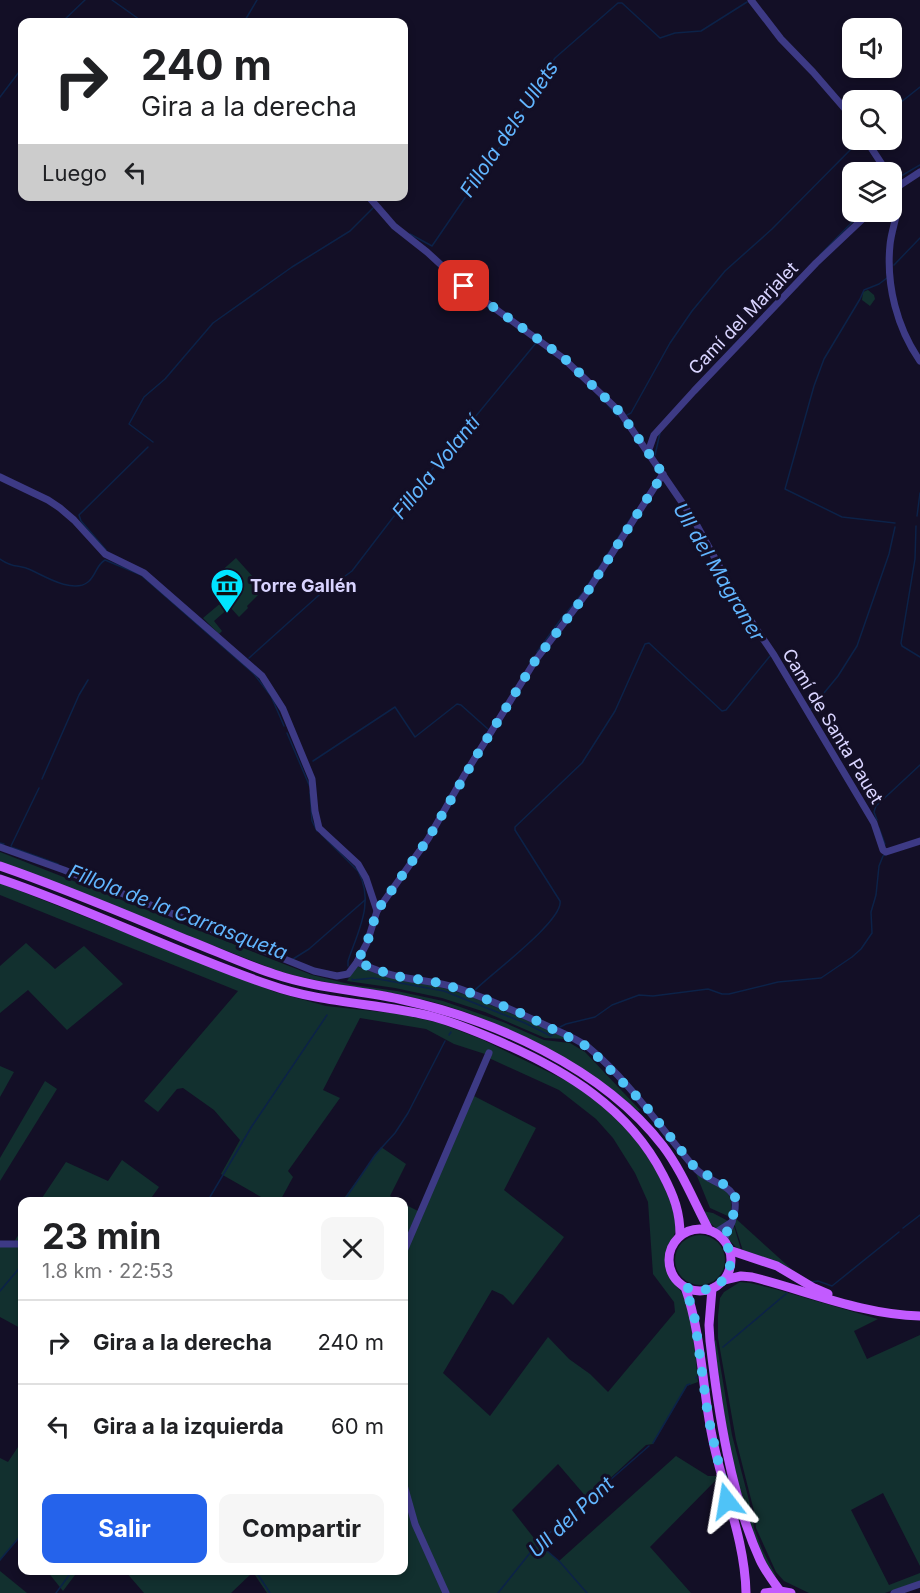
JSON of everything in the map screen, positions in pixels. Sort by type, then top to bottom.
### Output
[{"type":"main road","points":[[0,866],[71,892],[273,974],[329,989],[396,998],[440,1008],[476,1021],[547,1054],[591,1078],[617,1097],[640,1119],[664,1148],[712,1231],[724,1240],[729,1250],[730,1266],[724,1280]]},
{"type":"main road","points":[[0,879],[270,986],[327,1000],[392,1008],[437,1018],[505,1044],[562,1073],[609,1105],[628,1123],[655,1158],[680,1214],[680,1235]]},
{"type":"main road","points":[[712,1231],[694,1229],[680,1235],[670,1249],[669,1265],[674,1278],[685,1287],[698,1291],[712,1288],[724,1280],[741,1276],[752,1277],[866,1309],[904,1316],[920,1316]]},
{"type":"main road","points":[[729,1250],[777,1266],[814,1288],[866,1309]]},
{"type":"main road","points":[[685,1287],[696,1324],[714,1444],[742,1553],[746,1593]]},
{"type":"main road","points":[[712,1288],[710,1341],[725,1441],[738,1497],[760,1562],[780,1591]]},
{"type":"main road","points":[[765,1593],[780,1591],[791,1593]]},
{"type":"street","points":[[751,0],[781,39],[842,105]]},
{"type":"street","points":[[902,183],[920,172]]},
{"type":"street","name":"Camí de Santa Pauet","points":[[372,201],[394,226],[464,286],[563,357],[620,412],[694,520],[741,606],[774,655],[874,823],[883,850],[886,852],[920,841]]},
{"type":"street","name":"Camí del Marjalet","points":[[648,452],[654,435],[694,391],[860,222]]},
{"type":"street","points":[[894,222],[890,248],[891,281],[896,309],[902,330],[920,361]]},
{"type":"street","points":[[0,847],[64,870],[314,971],[341,977],[348,974],[367,943],[377,911],[428,839],[535,661],[586,594],[663,474]]},
{"type":"street","points":[[0,477],[60,508],[105,554],[144,573],[262,676],[283,710],[312,779],[319,828],[358,864],[366,878],[377,911]]},
{"type":"street","points":[[357,962],[394,976],[431,981],[463,990],[523,1014],[588,1047],[644,1104],[696,1169],[722,1183],[731,1191],[735,1197],[736,1207],[724,1240]]},
{"type":"street","points":[[408,1242],[489,1053]]},
{"type":"street","points":[[712,1231],[732,1222]]},
{"type":"street","points":[[0,1244],[18,1244]]},
{"type":"street","points":[[408,1499],[415,1524],[446,1593]]},
{"type":"street","points":[[894,1593],[920,1584]]},
{"type":"green space","points":[[868,290],[875,299],[870,306],[862,300],[863,292]]},
{"type":"green space","points":[[236,558],[264,589],[239,617],[230,607],[214,621],[222,631],[219,634],[203,618],[234,592],[218,574]]},
{"type":"green space","points":[[0,852],[312,975],[353,985],[443,1001],[503,1022],[544,1040],[570,1043],[585,1052],[640,1110],[638,1111],[566,1059],[481,1018],[425,1000],[281,972],[0,862]]},
{"type":"green space","points":[[0,883],[275,992],[326,1006],[400,1014],[439,1023],[481,1039],[571,1083],[587,1093],[616,1118],[641,1146],[651,1162],[674,1211],[676,1227],[665,1260],[669,1275],[682,1293],[688,1307],[698,1382],[687,1386],[653,1444],[646,1445],[588,1499],[558,1464],[512,1510],[537,1542],[559,1561],[676,1456],[708,1476],[716,1476],[717,1479],[650,1547],[691,1593],[447,1593],[425,1548],[408,1494],[408,1206],[420,1212],[472,1095],[536,1128],[504,1190],[564,1237],[513,1305],[503,1295],[492,1290],[443,1373],[490,1416],[548,1337],[569,1359],[590,1374],[608,1392],[675,1312],[674,1302],[653,1274],[648,1202],[635,1173],[613,1138],[596,1119],[559,1090],[491,1059],[485,1054],[454,1044],[426,1029],[360,1018],[323,1090],[340,1098],[288,1171],[293,1177],[282,1197],[261,1197],[221,1174],[240,1140],[214,1110],[183,1088],[177,1089],[158,1112],[144,1101],[238,991],[0,895]]},
{"type":"green space","points":[[26,943],[55,969],[84,946],[123,984],[67,1030],[28,990],[0,1013],[0,966]]},
{"type":"green space","points":[[356,966],[386,977],[433,985],[467,995],[567,1039],[545,1038],[485,1012],[442,998],[347,981]]},
{"type":"green space","points":[[0,1066],[14,1072],[0,1097]]},
{"type":"green space","points":[[45,1081],[57,1089],[0,1181],[0,1158]]},
{"type":"green space","points":[[381,1147],[406,1164],[390,1196],[392,1197],[345,1197]]},
{"type":"green space","points":[[122,1160],[159,1187],[152,1197],[43,1197],[66,1162],[108,1181]]},
{"type":"green space","points":[[695,1171],[718,1183],[728,1193],[731,1199],[730,1217],[710,1208]]},
{"type":"green space","points":[[702,1211],[713,1213],[730,1222],[718,1230],[708,1221]]},
{"type":"green space","points":[[734,1217],[798,1275],[744,1254]]},
{"type":"green space","points":[[734,1226],[742,1253],[727,1238]]},
{"type":"green space","points":[[695,1235],[705,1235],[718,1242],[725,1255],[725,1265],[718,1278],[705,1285],[695,1285],[686,1281],[679,1274],[675,1265],[675,1255],[679,1246],[686,1239]]},
{"type":"green space","points":[[18,1236],[18,1327],[0,1317],[0,1247],[14,1242]]},
{"type":"green space","points":[[740,1282],[775,1289],[878,1319],[854,1331],[867,1359],[920,1335],[920,1566],[883,1493],[851,1510],[889,1585],[920,1573],[920,1581],[885,1593],[809,1593],[784,1581],[776,1572],[756,1528],[755,1515],[736,1440],[718,1338],[720,1298],[724,1292]]},
{"type":"green space","points":[[716,1340],[732,1435],[754,1528],[776,1576],[774,1578],[760,1551],[740,1493],[722,1402],[714,1341]]},
{"type":"green space","points":[[18,1447],[18,1539],[0,1561],[0,1458],[8,1462]]},
{"type":"green space","points":[[408,1499],[444,1593],[267,1593],[255,1575],[408,1575]]},
{"type":"green space","points":[[0,1571],[27,1593],[0,1593]]},
{"type":"green space","points":[[50,1575],[75,1575],[63,1591]]},
{"type":"green space","points":[[128,1575],[250,1575],[231,1593],[144,1593]]},
{"type":"waterway","points":[[66,18],[85,0]]},
{"type":"waterway","points":[[112,0],[137,18]]},
{"type":"waterway","points":[[246,18],[257,0]]},
{"type":"waterway","name":"Fillola dels Ullets","points":[[410,234],[432,246],[499,148],[555,58],[618,3],[622,3],[660,38],[675,33],[701,31],[747,2]]},
{"type":"waterway","points":[[0,97],[18,73]]},
{"type":"waterway","name":"Fillola Volantí","points":[[902,101],[920,87]]},
{"type":"waterway","name":"Fillola Volantí","points":[[627,415],[631,413],[670,343],[692,311],[725,271],[772,229],[850,150]]},
{"type":"waterway","points":[[902,176],[920,165]]},
{"type":"waterway","name":"Fillola dels Ullets","points":[[153,442],[129,424],[144,397],[165,379],[213,323],[292,267],[350,231],[373,208]]},
{"type":"waterway","points":[[820,255],[852,222]]},
{"type":"waterway","points":[[894,265],[920,238]]},
{"type":"waterway","points":[[887,278],[864,290],[824,359],[814,386],[785,489],[842,517],[895,523]]},
{"type":"waterway","name":"Fillola Volantí","points":[[249,658],[318,596],[352,571],[401,507],[536,343],[539,343]]},
{"type":"waterway","name":"Fillola Volantí","points":[[607,404],[617,416]]},
{"type":"waterway","points":[[655,455],[660,433]]},
{"type":"waterway","name":"Fillola dels Ullets","points":[[106,550],[81,521],[79,515],[148,447]]},
{"type":"waterway","points":[[917,516],[920,493]]},
{"type":"waterway","points":[[567,612],[584,591],[634,513]]},
{"type":"waterway","points":[[916,526],[915,559],[901,643],[902,646],[920,657]]},
{"type":"waterway","points":[[810,710],[838,676],[857,646],[889,554],[895,527]]},
{"type":"waterway","points":[[0,559],[9,564],[27,568],[59,583],[75,586],[88,582],[105,560],[141,575],[254,674],[271,696],[284,726]]},
{"type":"waterway","points":[[537,652],[564,615]]},
{"type":"waterway","name":"Ull del Magraner","points":[[475,990],[525,947],[551,921],[558,910],[560,901],[515,827],[582,763],[615,711],[645,644],[649,643],[722,711],[726,710],[770,656]]},
{"type":"waterway","points":[[42,779],[79,695],[88,680]]},
{"type":"waterway","points":[[313,761],[395,707],[415,737],[457,704],[489,730]]},
{"type":"waterway","points":[[287,733],[310,787]]},
{"type":"waterway","points":[[877,820],[874,812],[876,806],[920,765]]},
{"type":"waterway","points":[[11,846],[39,788]]},
{"type":"waterway","points":[[310,792],[312,821],[317,831]]},
{"type":"waterway","points":[[879,828],[885,844]]},
{"type":"waterway","points":[[321,834],[358,871],[363,883],[365,905],[348,966]]},
{"type":"waterway","name":"Fillola de la Carrasqueta","points":[[0,843],[4,844]]},
{"type":"waterway","name":"Fillola de la Carrasqueta","points":[[11,847],[58,864]]},
{"type":"waterway","points":[[560,1027],[595,1017],[612,1005],[639,995],[653,996],[708,989],[729,994],[778,982],[821,978],[852,957],[872,933],[871,912],[876,895],[879,866],[886,854]]},
{"type":"waterway","name":"Fillola de la Carrasqueta","points":[[293,959],[309,949],[365,900]]},
{"type":"waterway","points":[[352,979],[373,978],[444,991],[525,1023],[551,1036],[554,1033]]},
{"type":"waterway","points":[[210,1197],[252,1126],[327,1015]]},
{"type":"waterway","name":"Ull del Magraner","points":[[346,1197],[408,1113],[445,1041]]},
{"type":"waterway","name":"Ull del Pont","points":[[903,1228],[920,1215]]},
{"type":"waterway","name":"Ull del Pont","points":[[811,1282],[818,1281],[832,1286],[899,1232]]},
{"type":"waterway","points":[[0,1291],[18,1270]]},
{"type":"waterway","name":"Ull del Pont","points":[[723,1347],[787,1293]]},
{"type":"waterway","name":"Ull del Pont","points":[[653,1443],[687,1385],[690,1384]]},
{"type":"waterway","name":"Ull del Pont","points":[[498,1593],[538,1543],[649,1446]]},
{"type":"waterway","points":[[0,1560],[18,1539]]},
{"type":"waterway","points":[[539,1544],[560,1562],[587,1593]]},
{"type":"waterway","name":"Ull del Magraner","points":[[56,1593],[69,1575]]},
{"type":"waterway","points":[[258,1575],[270,1593]]},
{"type":"place","name":"Torre Gallén","points":[[227,614]]},
{"type":"route","points":[[464,286],[563,357],[620,412],[663,474],[586,594],[535,661],[428,839],[377,911],[367,943],[357,962],[394,976],[431,981],[463,990],[523,1014],[582,1043],[644,1104],[698,1171],[722,1183],[731,1191],[735,1197],[736,1207],[724,1240],[731,1258],[728,1273],[718,1285],[705,1291],[685,1287],[694,1314],[708,1416],[727,1501]]}]
